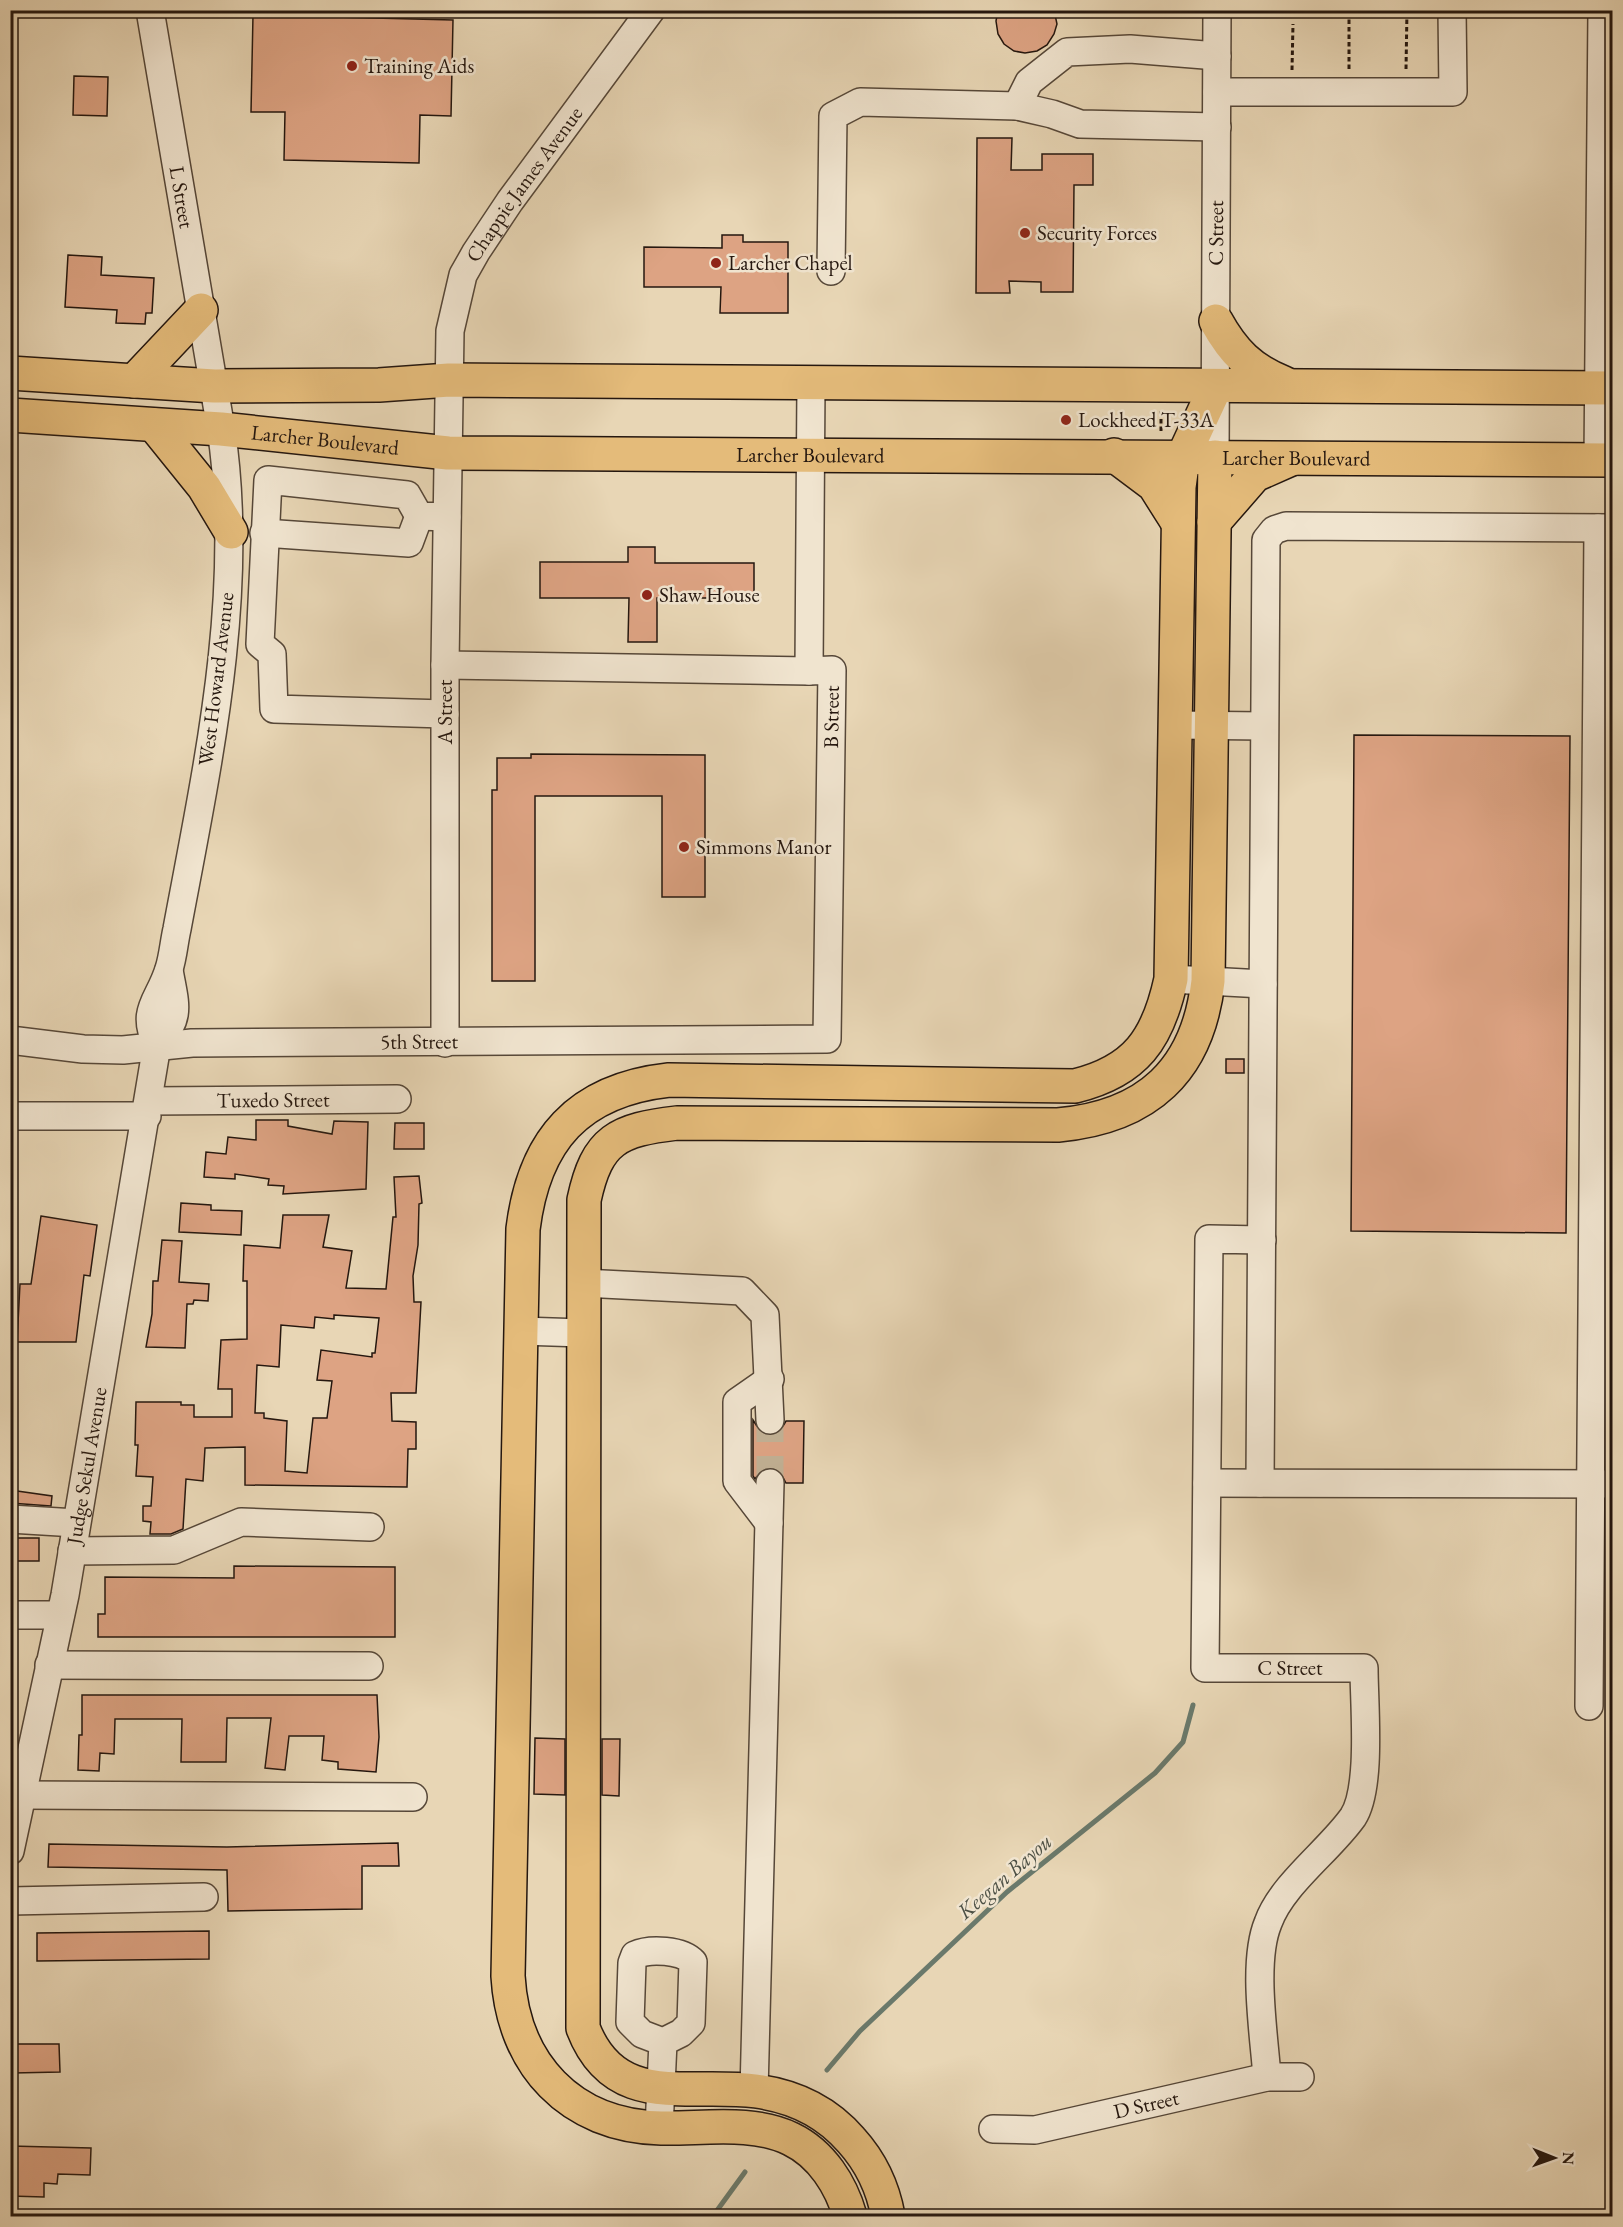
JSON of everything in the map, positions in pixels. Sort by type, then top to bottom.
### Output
[{"type":"main road","points":[[134,381],[201,310]]},
{"type":"main road","points":[[1216,321],[1242,360],[1268,377],[1291,386]]},
{"type":"main road","points":[[16,416],[18,374],[214,386],[379,385],[449,380],[1606,388]]},
{"type":"main road","points":[[850,2217],[838,2184],[810,2152],[792,2139],[772,2132],[748,2128],[658,2128],[628,2125],[602,2117],[560,2092],[543,2076],[527,2052],[509,2005],[523,1229],[527,1200],[535,1173],[548,1146],[564,1126],[583,1108],[605,1095],[644,1083],[669,1080],[1075,1086],[1099,1080],[1119,1069],[1145,1047],[1157,1029],[1171,979],[1178,523],[1186,452],[1216,386]]},
{"type":"main road","name":"Larcher Boulevard","points":[[16,416],[222,429],[448,453],[1114,455],[1186,452],[1295,458],[1605,460]]},
{"type":"main road","points":[[154,425],[204,487],[231,532]]},
{"type":"main road","points":[[888,2217],[877,2179],[862,2152],[830,2118],[796,2100],[754,2091],[661,2088],[634,2083],[616,2075],[600,2060],[583,2028],[584,1200],[589,1175],[600,1153],[614,1139],[653,1125],[677,1123],[1058,1125],[1112,1115],[1137,1103],[1178,1068],[1193,1044],[1205,1009],[1208,981],[1214,522],[1186,452]]},
{"type":"main road","points":[[1114,455],[1154,485],[1178,523]]},
{"type":"main road","points":[[1214,522],[1255,476],[1295,458]]},
{"type":"street","name":"L Street","points":[[150,10],[214,386]]},
{"type":"street","name":"Chappie James Avenue","points":[[449,380],[450,331],[463,275],[510,201],[651,10]]},
{"type":"street","name":"C Street","points":[[1216,386],[1217,10]]},
{"type":"street","points":[[1217,92],[1453,93],[1452,10]]},
{"type":"street","points":[[1602,10],[1605,460]]},
{"type":"street","points":[[1017,106],[1029,82],[1067,52],[1130,49],[1217,56]]},
{"type":"street","points":[[831,271],[833,116],[860,102],[1017,106],[1052,114],[1080,124],[1217,127]]},
{"type":"street","name":"A Street","points":[[445,1043],[445,665],[449,380]]},
{"type":"street","name":"B Street","points":[[811,383],[809,671],[832,670],[827,1039]]},
{"type":"street","name":"West Howard Avenue","points":[[149,1098],[157,1046],[149,1028],[153,1001],[169,970],[214,707],[227,615],[231,532],[227,468],[214,386]]},
{"type":"street","points":[[419,516],[407,495],[268,480],[260,644],[272,654],[274,709],[445,714]]},
{"type":"street","points":[[419,516],[447,516]]},
{"type":"street","points":[[264,533],[409,543],[419,516]]},
{"type":"street","points":[[1260,1483],[1265,547],[1274,530],[1286,526],[1605,528],[1601,1483],[1589,1706]]},
{"type":"street","points":[[445,665],[809,671]]},
{"type":"street","points":[[1175,725],[1264,726]]},
{"type":"street","points":[[1171,979],[1263,984]]},
{"type":"street","name":"5th Street","points":[[10,1040],[83,1049],[123,1050],[192,1043],[827,1039]]},
{"type":"street","name":"Tuxedo Street","points":[[10,1116],[149,1098],[397,1099]]},
{"type":"street","name":"Judge Sekul Avenue","points":[[11,1844],[72,1551],[149,1098]]},
{"type":"street","name":"C Street","points":[[1262,1240],[1209,1239],[1205,1668],[1364,1668],[1362,1791],[1354,1815],[1290,1888],[1268,1923],[1261,1960],[1267,2077]]},
{"type":"street","points":[[583,1283],[742,1291],[765,1315],[770,1379],[770,1420]]},
{"type":"street","points":[[521,1331],[583,1333]]},
{"type":"street","points":[[769,1523],[736,1482],[737,1402],[770,1379]]},
{"type":"street","points":[[754,2091],[770,1483]]},
{"type":"street","points":[[1207,1484],[1601,1483]]},
{"type":"street","points":[[10,1519],[76,1523]]},
{"type":"street","points":[[72,1551],[174,1550],[241,1522],[370,1527]]},
{"type":"street","points":[[10,1615],[60,1615]]},
{"type":"street","points":[[49,1665],[369,1666]]},
{"type":"street","points":[[22,1795],[413,1797]]},
{"type":"street","points":[[10,1901],[204,1897]]},
{"type":"street","points":[[658,2128],[663,2042]]},
{"type":"street","name":"D Street","points":[[993,2129],[1035,2130],[1267,2077],[1300,2077]]},
{"type":"path","points":[[1349,10],[1349,92]]},
{"type":"path","points":[[1406,92],[1407,10]]},
{"type":"path","points":[[1292,92],[1293,24]]},
{"type":"path","points":[[1161,403],[1186,452]]},
{"type":"building","points":[[998,10],[1054,10],[1057,24],[1054,34],[1047,45],[1037,51],[1025,53],[1014,51],[1004,44],[998,34],[996,21]]},
{"type":"building","name":"Training Aids","points":[[253,15],[453,20],[451,116],[420,115],[419,163],[284,160],[285,112],[251,112]]},
{"type":"building","points":[[74,76],[108,77],[107,116],[73,115]]},
{"type":"building","name":"Security Forces","points":[[977,138],[1012,138],[1011,170],[1042,170],[1042,154],[1093,154],[1093,185],[1074,185],[1073,292],[1041,292],[1041,282],[1009,281],[1010,293],[976,293]]},
{"type":"building","name":"Larcher Chapel","points":[[722,235],[743,235],[743,242],[788,242],[788,313],[720,313],[721,287],[644,287],[644,247],[722,248]]},
{"type":"building","points":[[68,255],[102,257],[101,275],[154,278],[152,313],[146,313],[145,324],[116,323],[117,310],[65,307]]},
{"type":"building","name":"Shaw House","points":[[628,547],[655,547],[655,563],[754,563],[754,598],[657,598],[657,642],[628,642],[629,598],[540,598],[540,562],[628,562]]},
{"type":"building","points":[[1354,735],[1570,736],[1566,1233],[1351,1231]]},
{"type":"building","name":"Simmons Manor","points":[[531,754],[705,755],[705,897],[662,897],[662,796],[535,796],[535,981],[492,981],[492,790],[497,790],[497,758],[531,758]]},
{"type":"building","points":[[1226,1059],[1244,1059],[1244,1073],[1226,1073]]},
{"type":"building","points":[[256,1120],[288,1120],[288,1126],[332,1134],[334,1121],[368,1122],[366,1189],[283,1194],[284,1186],[268,1185],[269,1179],[235,1174],[235,1179],[204,1177],[206,1152],[226,1154],[228,1137],[256,1140]]},
{"type":"building","points":[[395,1123],[424,1123],[424,1149],[394,1149]]},
{"type":"building","points":[[419,1176],[422,1203],[419,1204],[418,1245],[413,1276],[414,1302],[421,1302],[416,1393],[391,1393],[392,1421],[416,1422],[416,1449],[408,1449],[407,1487],[245,1485],[245,1447],[205,1448],[203,1481],[186,1479],[183,1529],[171,1534],[150,1534],[151,1522],[143,1521],[143,1506],[151,1506],[153,1477],[136,1476],[138,1445],[135,1445],[136,1402],[181,1402],[181,1405],[194,1405],[194,1417],[232,1417],[232,1389],[218,1389],[221,1340],[247,1339],[247,1281],[243,1281],[244,1245],[280,1248],[283,1215],[329,1215],[323,1247],[352,1251],[346,1288],[386,1289],[393,1217],[396,1217],[394,1177]],"holes":[[[334,1315],[379,1318],[375,1353],[372,1353],[372,1357],[321,1350],[317,1380],[332,1381],[327,1418],[313,1418],[307,1473],[285,1471],[287,1421],[264,1418],[264,1413],[255,1413],[257,1365],[279,1367],[281,1325],[314,1328],[315,1317],[334,1319]]]},
{"type":"building","points":[[181,1203],[211,1205],[211,1210],[242,1211],[241,1235],[179,1232]]},
{"type":"building","points":[[41,1216],[97,1225],[90,1276],[84,1275],[76,1342],[17,1342],[20,1284],[31,1284]]},
{"type":"building","points":[[162,1240],[182,1241],[179,1282],[209,1284],[208,1301],[194,1300],[193,1304],[187,1304],[185,1348],[146,1347],[152,1314],[153,1281],[158,1281]]},
{"type":"building","points":[[753,1420],[762,1434],[770,1436],[779,1433],[786,1421],[804,1421],[803,1483],[786,1483],[779,1470],[771,1467],[762,1470],[755,1479],[753,1476]]},
{"type":"building","points":[[10,1490],[52,1496],[51,1506],[10,1503]]},
{"type":"building","points":[[10,1538],[39,1538],[39,1561],[10,1561]]},
{"type":"building","points":[[234,1566],[395,1567],[395,1637],[98,1637],[98,1614],[105,1614],[105,1577],[234,1578]]},
{"type":"building","points":[[82,1695],[377,1695],[379,1737],[376,1772],[338,1769],[338,1762],[322,1760],[324,1736],[289,1736],[285,1770],[265,1768],[271,1718],[227,1718],[226,1762],[181,1762],[182,1719],[115,1719],[114,1754],[100,1753],[99,1771],[78,1770],[79,1735],[82,1735]]},
{"type":"building","points":[[535,1738],[565,1739],[565,1795],[534,1794]]},
{"type":"building","points":[[602,1739],[620,1739],[619,1796],[602,1795]]},
{"type":"building","points":[[398,1843],[399,1866],[362,1866],[362,1909],[228,1911],[227,1870],[48,1867],[49,1844],[227,1847]]},
{"type":"building","points":[[209,1931],[209,1959],[37,1961],[37,1933]]},
{"type":"building","points":[[12,2044],[59,2044],[60,2072],[13,2073]]},
{"type":"building","points":[[10,2146],[91,2148],[90,2175],[58,2174],[57,2184],[44,2183],[44,2197],[10,2196]]},
{"type":"waterway","name":"Keegan Bayou","points":[[827,2070],[860,2031],[1007,1892],[1155,1773],[1183,1742],[1193,1705]]},
{"type":"waterway","name":"Keegan Bayou","points":[[713,2216],[745,2172]]},
{"type":"tunnel","points":[[770,1420],[770,1483]]},
{"type":"place","name":"Training Aids","points":[[352,66]]},
{"type":"place","name":"Security Forces","points":[[1025,233]]},
{"type":"place","name":"Larcher Chapel","points":[[716,263]]},
{"type":"place","name":"Lockheed T-33A","points":[[1066,420]]},
{"type":"place","name":"Shaw House","points":[[647,595]]},
{"type":"place","name":"Simmons Manor","points":[[684,847]]}]
